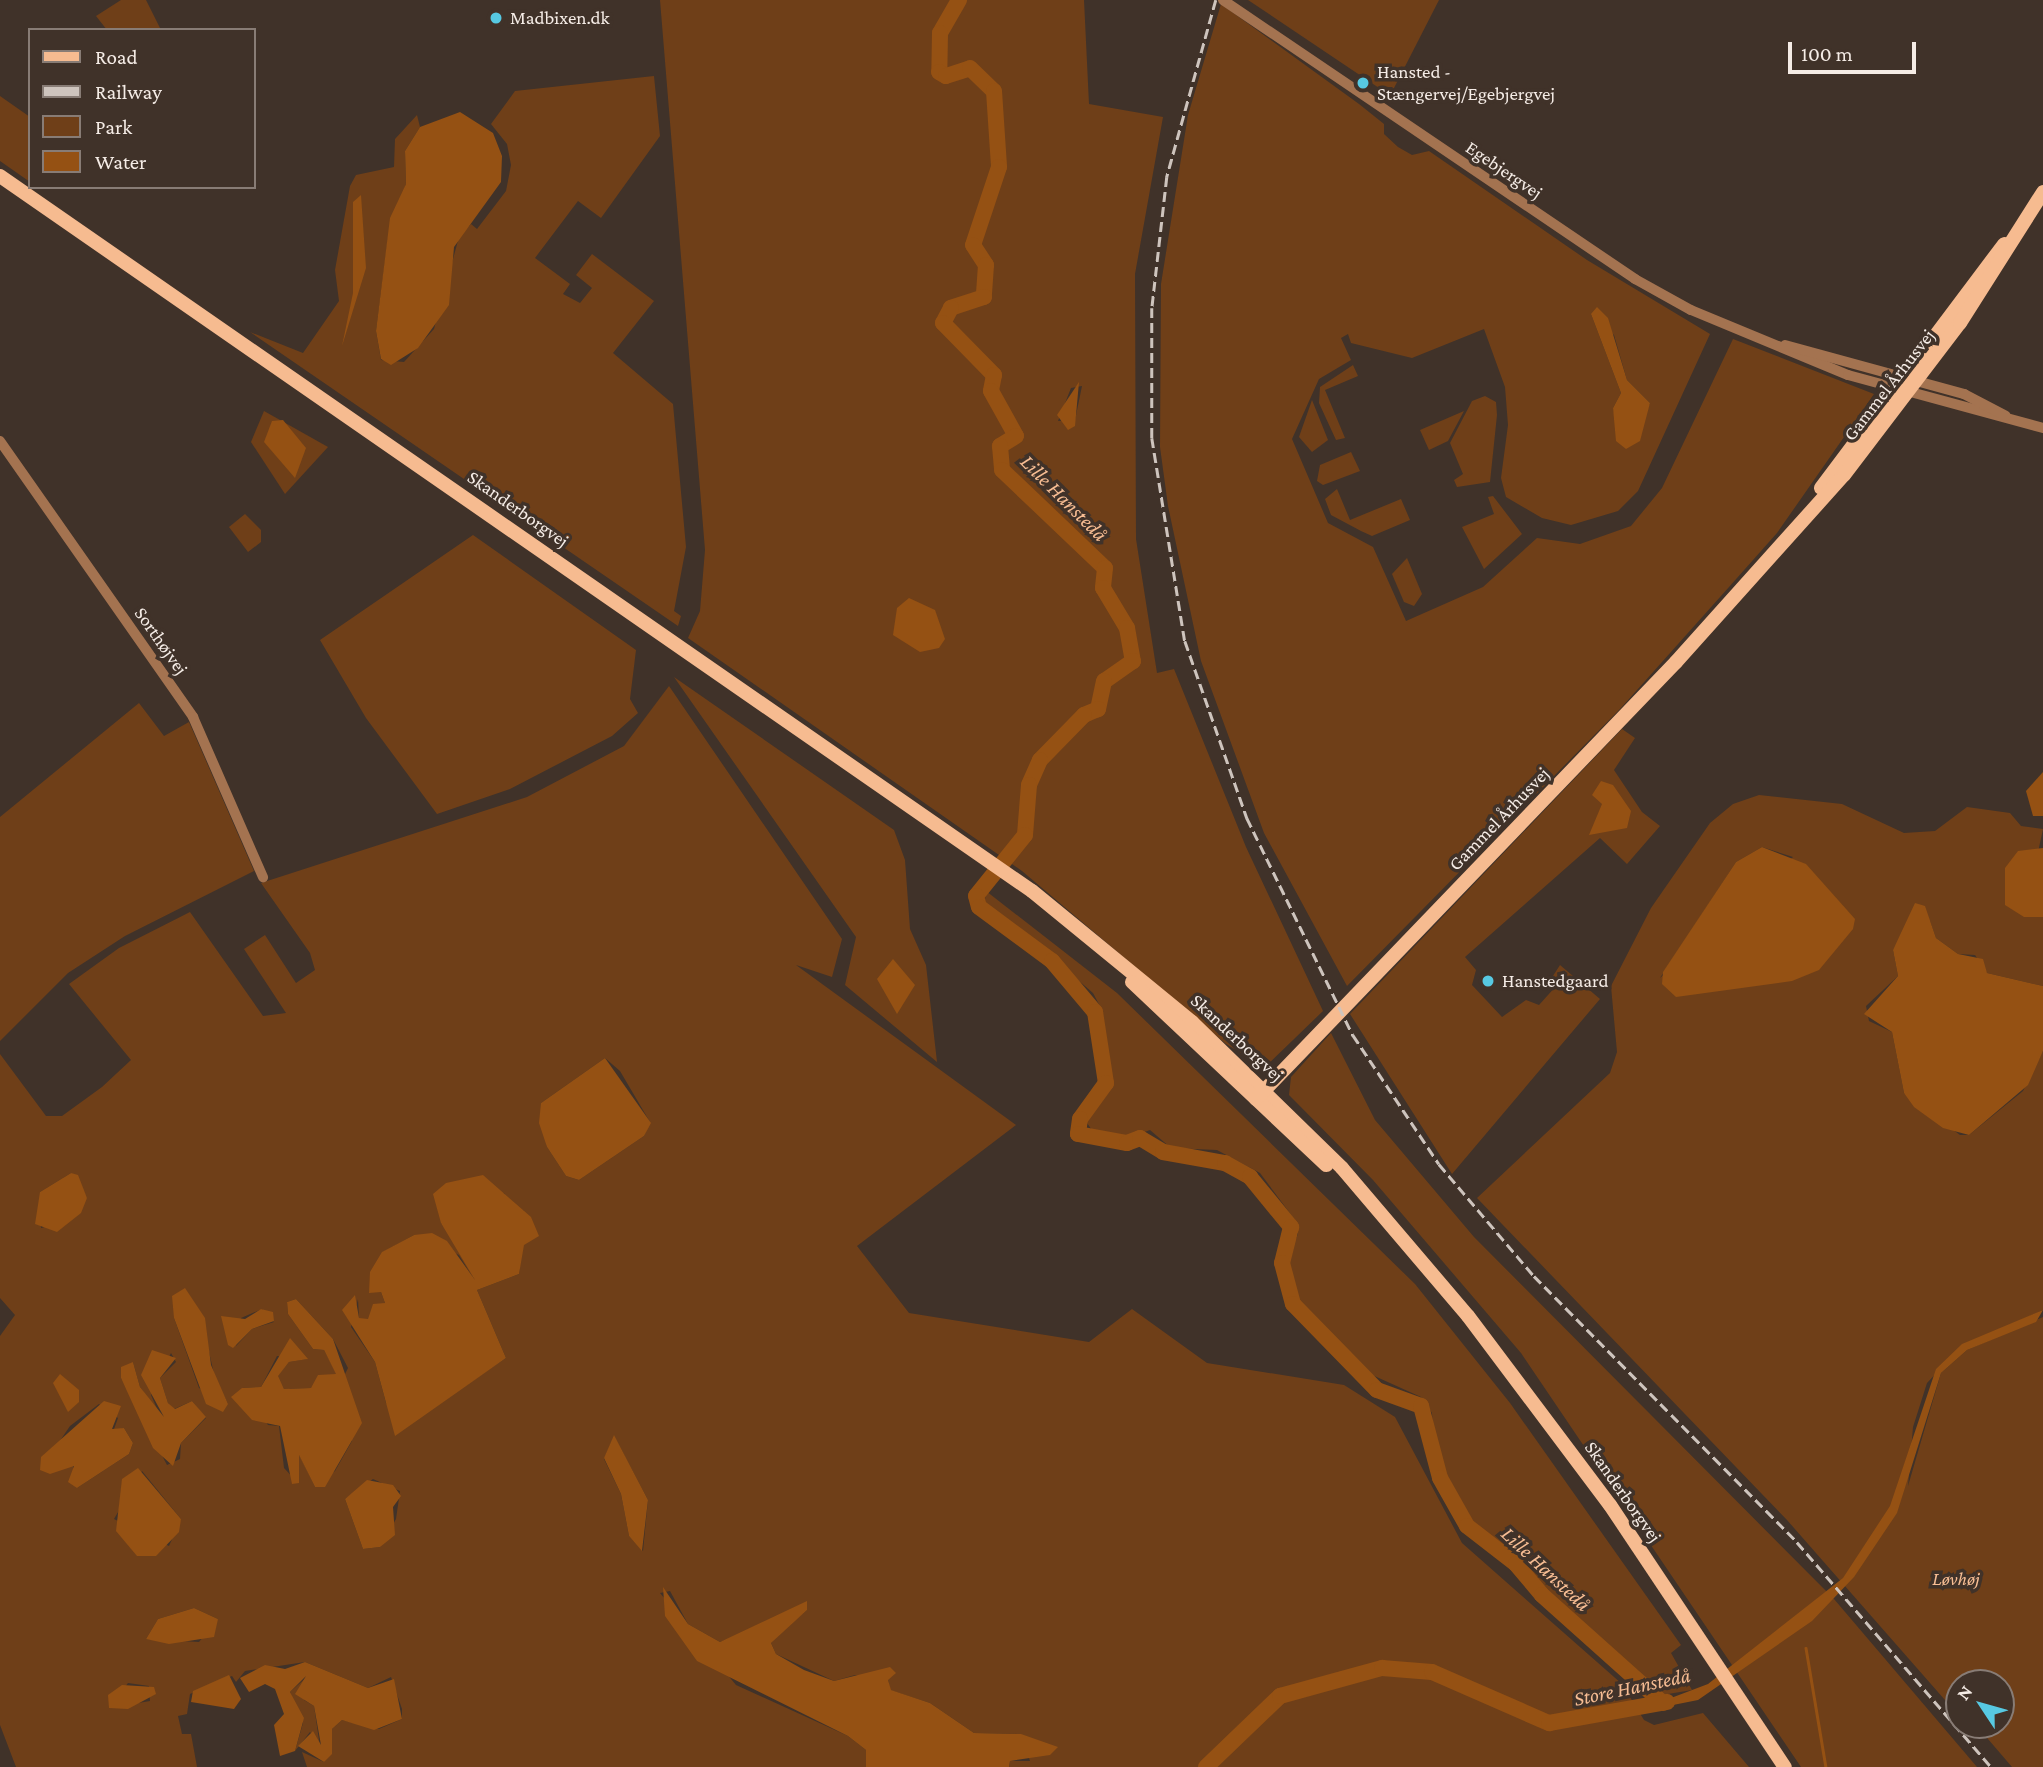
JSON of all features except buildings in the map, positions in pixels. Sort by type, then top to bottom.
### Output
[{"type":"main road","name":"Skanderborgvej","points":[[0,176],[984,859],[1127,966],[1261,1094],[1414,1251],[1543,1412],[1785,1767]]},
{"type":"main road","name":"Gammel Århusvej","points":[[1261,1094],[1765,562],[1902,392],[2043,192]]},
{"type":"street","name":"Egebjergvej","points":[[1223,0],[1634,279],[1778,344],[1902,392],[2043,428]]},
{"type":"street","name":"Egebjergvej","points":[[1778,344],[1964,394],[2011,419]]},
{"type":"street","name":"Sorthøjvej","points":[[0,441],[193,717],[263,877]]},
{"type":"green space","points":[[121,0],[146,0],[160,28],[105,28],[96,16]]},
{"type":"green space","points":[[660,0],[1084,0],[1089,104],[1163,117],[1135,274],[1136,539],[1157,673],[1174,669],[1246,847],[1323,1011],[1265,1067],[1226,1044],[1022,871],[688,638],[700,611],[705,550]],"holes":[[[1082,386],[1075,420],[1058,421],[1071,388]]]},
{"type":"green space","points":[[1248,0],[1439,0],[1394,88],[1385,92]]},
{"type":"green space","points":[[1221,4],[1384,124],[1384,134],[1398,147],[1412,155],[1429,151],[1587,260],[1710,334],[1638,491],[1618,511],[1571,525],[1542,518],[1506,497],[1501,478],[1508,425],[1505,387],[1484,329],[1412,358],[1351,343],[1348,334],[1341,338],[1351,360],[1319,379],[1292,439],[1328,523],[1373,547],[1406,621],[1483,587],[1537,538],[1580,544],[1631,526],[1662,488],[1733,339],[1874,394],[1777,533],[1729,587],[1620,709],[1347,986],[1264,833],[1201,661],[1168,506],[1160,447],[1161,284],[1188,115]],"holes":[[[1591,314],[1614,335],[1627,380],[1650,403],[1639,431],[1618,432],[1613,408],[1621,393]]]},
{"type":"green space","points":[[654,76],[660,136],[601,218],[578,201],[535,258],[570,284],[563,294],[580,303],[592,288],[576,275],[592,254],[654,301],[613,353],[673,404],[686,547],[674,611],[681,616],[678,626],[250,332],[303,353],[339,301],[335,270],[350,186],[356,175],[394,167],[395,139],[417,115],[420,127],[405,151],[406,184],[388,238],[376,331],[381,360],[404,362],[434,329],[459,237],[471,224],[477,229],[506,191],[511,165],[507,144],[491,124],[515,91]]},
{"type":"green space","points":[[0,96],[28,116],[28,181],[0,161]]},
{"type":"green space","points":[[1353,365],[1358,376],[1325,390],[1345,438],[1336,440],[1319,403],[1320,387]]},
{"type":"green space","points":[[1485,396],[1496,402],[1497,415],[1490,482],[1457,487],[1454,480],[1463,474],[1450,443],[1472,401]]},
{"type":"green space","points":[[1312,400],[1328,440],[1312,452],[1299,437]]},
{"type":"green space","points":[[264,411],[328,447],[285,494],[251,442]]},
{"type":"green space","points":[[1464,411],[1448,441],[1429,450],[1420,430]]},
{"type":"green space","points":[[1351,452],[1360,471],[1323,485],[1317,481],[1320,465]]},
{"type":"green space","points":[[1337,489],[1350,520],[1401,499],[1410,520],[1372,536],[1331,515],[1325,499]]},
{"type":"green space","points":[[1493,496],[1522,534],[1484,569],[1462,527],[1494,514],[1488,497]]},
{"type":"green space","points":[[245,514],[261,530],[261,542],[248,552],[229,527]]},
{"type":"green space","points":[[473,535],[636,650],[630,699],[638,713],[612,736],[510,789],[437,814],[366,718],[320,640]]},
{"type":"green space","points":[[1407,558],[1422,594],[1414,606],[1404,602],[1392,574]]},
{"type":"green space","points":[[674,677],[894,830],[905,860],[910,929],[926,965],[937,1062],[845,985],[856,937]]},
{"type":"green space","points":[[669,686],[842,939],[832,977],[796,965],[1016,1125],[857,1246],[909,1313],[1089,1342],[1132,1309],[1207,1363],[1344,1385],[1395,1417],[1462,1543],[1622,1684],[1644,1720],[1654,1725],[1703,1713],[1749,1767],[1009,1767],[1010,1761],[1030,1761],[1021,1734],[974,1733],[930,1703],[890,1690],[888,1680],[855,1675],[834,1681],[776,1654],[771,1643],[807,1610],[720,1642],[688,1624],[670,1591],[660,1593],[736,1685],[848,1736],[866,1750],[866,1767],[307,1767],[302,1752],[324,1762],[332,1729],[342,1720],[379,1729],[402,1719],[402,1709],[391,1677],[368,1688],[305,1662],[245,1671],[236,1682],[232,1676],[190,1694],[187,1714],[178,1716],[182,1734],[191,1734],[197,1767],[16,1767],[0,1725],[0,1336],[15,1315],[0,1298],[0,1054],[46,1116],[62,1116],[102,1087],[131,1060],[69,984],[119,948],[190,912],[263,1016],[286,1013],[244,949],[265,935],[296,983],[315,970],[310,953],[261,883],[527,797],[624,746]],"holes":[[[605,1058],[620,1071],[650,1122],[644,1136],[579,1180],[566,1176],[547,1147],[541,1103]],[[71,1173],[87,1198],[67,1221],[41,1228],[40,1192]],[[504,1193],[511,1206],[524,1211],[519,1274],[477,1290],[506,1358],[409,1424],[386,1403],[375,1362],[351,1327],[358,1299],[359,1319],[369,1319],[385,1303],[381,1292],[369,1292],[383,1252],[414,1235],[459,1255],[475,1281],[464,1252],[441,1223]],[[296,1299],[333,1339],[348,1368],[342,1380],[352,1398],[352,1441],[335,1471],[315,1487],[299,1454],[298,1483],[284,1468],[279,1426],[268,1425],[242,1388],[261,1387],[277,1356],[307,1359],[289,1362],[277,1376],[284,1389],[311,1388],[337,1374],[324,1350],[313,1349],[288,1314],[287,1302]],[[262,1309],[274,1322],[252,1329],[236,1346],[241,1318]],[[174,1318],[203,1326],[215,1378],[228,1404],[199,1388]],[[171,1353],[176,1362],[160,1378],[168,1403],[174,1409],[192,1401],[206,1418],[181,1443],[180,1459],[167,1465],[121,1378],[133,1362],[140,1387],[161,1418],[151,1395]],[[99,1404],[118,1418],[113,1432],[124,1428],[133,1443],[129,1454],[77,1488],[73,1466],[40,1470],[70,1426]],[[614,1436],[648,1500],[643,1551],[629,1536],[621,1494],[604,1459]],[[142,1471],[181,1519],[169,1546],[114,1519]],[[373,1479],[400,1491],[396,1519],[380,1547],[363,1549],[345,1499]],[[194,1608],[218,1619],[199,1642],[146,1639],[158,1619]],[[128,1683],[149,1686],[150,1701],[109,1708]]]},
{"type":"green space","points":[[139,703],[164,736],[189,722],[254,871],[125,936],[68,973],[0,1041],[0,817]]},
{"type":"green space","points":[[1622,729],[1635,738],[1614,770],[1642,812],[1660,826],[1627,864],[1600,838],[1465,957],[1476,970],[1472,985],[1502,1017],[1526,1000],[1539,1005],[1557,985],[1551,979],[1560,965],[1600,999],[1452,1174],[1350,1014]]},
{"type":"green space","name":"Løvhøj","points":[[1759,795],[1842,804],[1904,833],[1935,831],[1967,807],[2010,813],[2021,826],[2043,829],[2024,917],[2043,917],[2043,986],[1987,973],[1975,955],[1958,954],[1936,938],[1930,921],[1906,927],[1893,950],[1898,976],[1866,1006],[1869,1021],[1892,1032],[1904,1093],[1960,1135],[1969,1135],[2023,1091],[2043,1051],[2043,1310],[1960,1348],[1927,1383],[1913,1427],[1908,1486],[1941,1373],[1967,1350],[2043,1317],[2043,1767],[2012,1767],[1988,1739],[2015,1739],[2015,1669],[1945,1669],[1945,1700],[1787,1520],[1477,1198],[1610,1073],[1617,1052],[1611,986],[1651,908],[1710,823],[1733,804]],"holes":[[[1762,847],[1793,857],[1660,978],[1736,862]]]},
{"type":"green space","points":[[986,891],[1117,993],[1415,1284],[1510,1403],[1681,1645],[1671,1653],[1692,1690],[1662,1695],[1648,1685],[1470,1520],[1434,1450],[1432,1413],[1421,1397],[1370,1374],[1297,1301],[1287,1260],[1298,1234],[1295,1220],[1260,1173],[1217,1150],[1171,1148],[1150,1130],[1121,1141],[1094,1133],[1087,1123],[1110,1073],[1101,1008],[1093,993],[1032,940],[984,907]]},
{"type":"green space","points":[[1331,1033],[1375,1120],[1474,1237],[1834,1599],[1945,1729],[1945,1739],[1953,1739],[1977,1767],[1801,1767],[1521,1353],[1373,1180],[1289,1095],[1291,1077]]},
{"type":"green space","points":[[308,1676],[304,1700],[314,1706],[320,1747],[310,1732],[295,1751],[303,1723],[290,1692]]},
{"type":"water","points":[[460,112],[493,133],[502,156],[501,182],[454,247],[449,305],[418,348],[391,365],[381,359],[376,331],[390,218],[406,184],[405,151],[420,127]]},
{"type":"water","points":[[361,195],[366,268],[342,346],[353,293],[353,202]]},
{"type":"water","points":[[1597,307],[1608,318],[1627,380],[1650,403],[1640,441],[1626,449],[1616,441],[1613,408],[1621,393],[1591,314]]},
{"type":"water","points":[[1079,382],[1075,426],[1068,430],[1057,415]]},
{"type":"water","points":[[283,420],[306,448],[295,478],[264,442],[272,421]]},
{"type":"water","points":[[909,598],[935,610],[945,639],[939,648],[920,652],[893,635],[897,608]]},
{"type":"water","points":[[2043,772],[2043,816],[2033,816],[2026,791]]},
{"type":"water","points":[[1601,781],[1613,785],[1631,811],[1627,828],[1589,835],[1602,804],[1592,795]]},
{"type":"water","points":[[1762,847],[1806,864],[1855,919],[1853,929],[1819,970],[1792,981],[1676,997],[1662,984],[1663,972],[1736,862]]},
{"type":"water","points":[[2043,848],[2043,917],[2024,917],[2005,905],[2005,868],[2018,851]]},
{"type":"water","points":[[1915,903],[1925,906],[1936,938],[1958,954],[1983,959],[1987,973],[2043,986],[2043,1051],[2028,1085],[1969,1135],[1943,1128],[1914,1107],[1904,1093],[1892,1032],[1864,1014],[1898,976],[1893,950]]},
{"type":"water","points":[[893,959],[915,985],[897,1014],[877,979]]},
{"type":"water","points":[[605,1058],[651,1123],[644,1136],[579,1180],[566,1176],[547,1147],[539,1123],[541,1103]]},
{"type":"water","points":[[71,1173],[78,1175],[87,1198],[81,1213],[57,1232],[35,1224],[40,1192]]},
{"type":"water","points":[[483,1175],[531,1217],[539,1236],[524,1245],[519,1274],[477,1290],[506,1358],[395,1436],[375,1362],[342,1310],[355,1295],[359,1318],[368,1319],[373,1304],[385,1303],[381,1292],[369,1293],[370,1272],[382,1252],[414,1235],[432,1233],[447,1241],[475,1280],[441,1223],[433,1194],[446,1183]]},
{"type":"water","points":[[185,1288],[205,1318],[211,1365],[228,1404],[223,1412],[206,1404],[174,1318],[172,1296]]},
{"type":"water","points":[[296,1299],[333,1339],[362,1423],[325,1487],[315,1487],[299,1455],[299,1483],[292,1484],[280,1426],[252,1420],[231,1397],[242,1388],[261,1387],[290,1338],[308,1359],[289,1362],[278,1376],[284,1389],[311,1388],[318,1375],[336,1374],[324,1350],[313,1349],[288,1314],[287,1302]]},
{"type":"water","points":[[261,1309],[273,1312],[274,1321],[252,1329],[233,1348],[228,1345],[221,1316],[245,1319]]},
{"type":"water","points":[[2043,1310],[2036,1322],[1967,1350],[1941,1373],[1897,1513],[1854,1577],[1812,1621],[1698,1700],[1648,1710],[1654,1700],[1646,1693],[1650,1688],[1671,1698],[1708,1684],[1843,1578],[1890,1506],[1936,1369],[1962,1344]]},
{"type":"water","points":[[152,1350],[176,1358],[160,1378],[168,1403],[175,1409],[192,1401],[206,1417],[181,1443],[173,1466],[153,1448],[121,1378],[121,1367],[133,1362],[140,1387],[164,1417],[141,1375]]},
{"type":"water","points":[[60,1374],[79,1390],[79,1402],[68,1412],[53,1383]]},
{"type":"water","points":[[104,1401],[121,1406],[112,1429],[124,1428],[133,1443],[129,1454],[77,1488],[68,1482],[74,1466],[50,1474],[40,1470],[41,1457]]},
{"type":"water","points":[[614,1435],[648,1500],[642,1551],[629,1536],[621,1494],[604,1458]]},
{"type":"water","points":[[138,1468],[181,1519],[179,1532],[156,1556],[137,1556],[116,1531],[122,1479]]},
{"type":"water","points":[[367,1480],[393,1485],[401,1496],[393,1507],[395,1535],[380,1547],[363,1549],[345,1499]]},
{"type":"water","points":[[663,1587],[688,1624],[720,1642],[807,1601],[807,1610],[771,1643],[776,1654],[804,1670],[834,1681],[890,1667],[896,1673],[888,1680],[891,1690],[930,1703],[974,1733],[1021,1734],[1058,1747],[1050,1755],[1010,1761],[1009,1767],[866,1767],[866,1750],[848,1736],[697,1661],[665,1616]]},
{"type":"water","points":[[194,1608],[218,1619],[214,1637],[169,1644],[146,1639],[158,1619]]},
{"type":"water","points":[[305,1662],[368,1688],[394,1679],[402,1719],[374,1730],[342,1720],[332,1729],[332,1754],[324,1762],[298,1746],[313,1731],[321,1745],[314,1706],[295,1694],[306,1676],[290,1692],[304,1718],[295,1751],[280,1756],[274,1725],[284,1714],[275,1689],[265,1684],[249,1692],[240,1678],[265,1665],[285,1669]]},
{"type":"water","points":[[229,1675],[241,1699],[234,1709],[191,1702],[193,1691]]},
{"type":"water","points":[[122,1685],[154,1687],[156,1694],[128,1709],[109,1708],[108,1695]]},
{"type":"waterway","name":"Lille Hanstedå","points":[[959,0],[940,33],[939,72],[946,76],[970,68],[994,91],[999,167],[973,245],[986,265],[984,297],[951,308],[943,323],[994,375],[991,391],[1016,436],[1000,446],[1002,470],[1105,568],[1103,588],[1127,628],[1133,661],[1104,681],[1098,709],[1084,715],[1040,760],[1029,785],[1025,835],[976,896],[979,907],[1052,961],[1095,1012],[1106,1083],[1080,1119],[1078,1134],[1127,1143],[1140,1138],[1163,1152],[1225,1163],[1250,1177],[1291,1227],[1282,1263],[1293,1304],[1377,1390],[1421,1406],[1440,1478],[1467,1526],[1516,1564],[1542,1595],[1663,1703]]},
{"type":"waterway","points":[[1806,1648],[1826,1767]]},
{"type":"waterway","name":"Store Hanstedå","points":[[1206,1767],[1280,1696],[1382,1668],[1432,1672],[1549,1723],[1667,1702]]},
{"type":"railway","points":[[1216,0],[1167,177],[1152,308],[1152,438],[1185,641],[1247,818],[1353,1035],[1439,1164],[1534,1276],[1797,1542],[1991,1767]]},
{"type":"place","name":"Madbixen.dk","points":[[496,18]]},
{"type":"place","name":"Hansted - Stængervej/Egebjergvej","points":[[1363,83]]},
{"type":"place","name":"Hanstedgaard","points":[[1488,981]]}]
